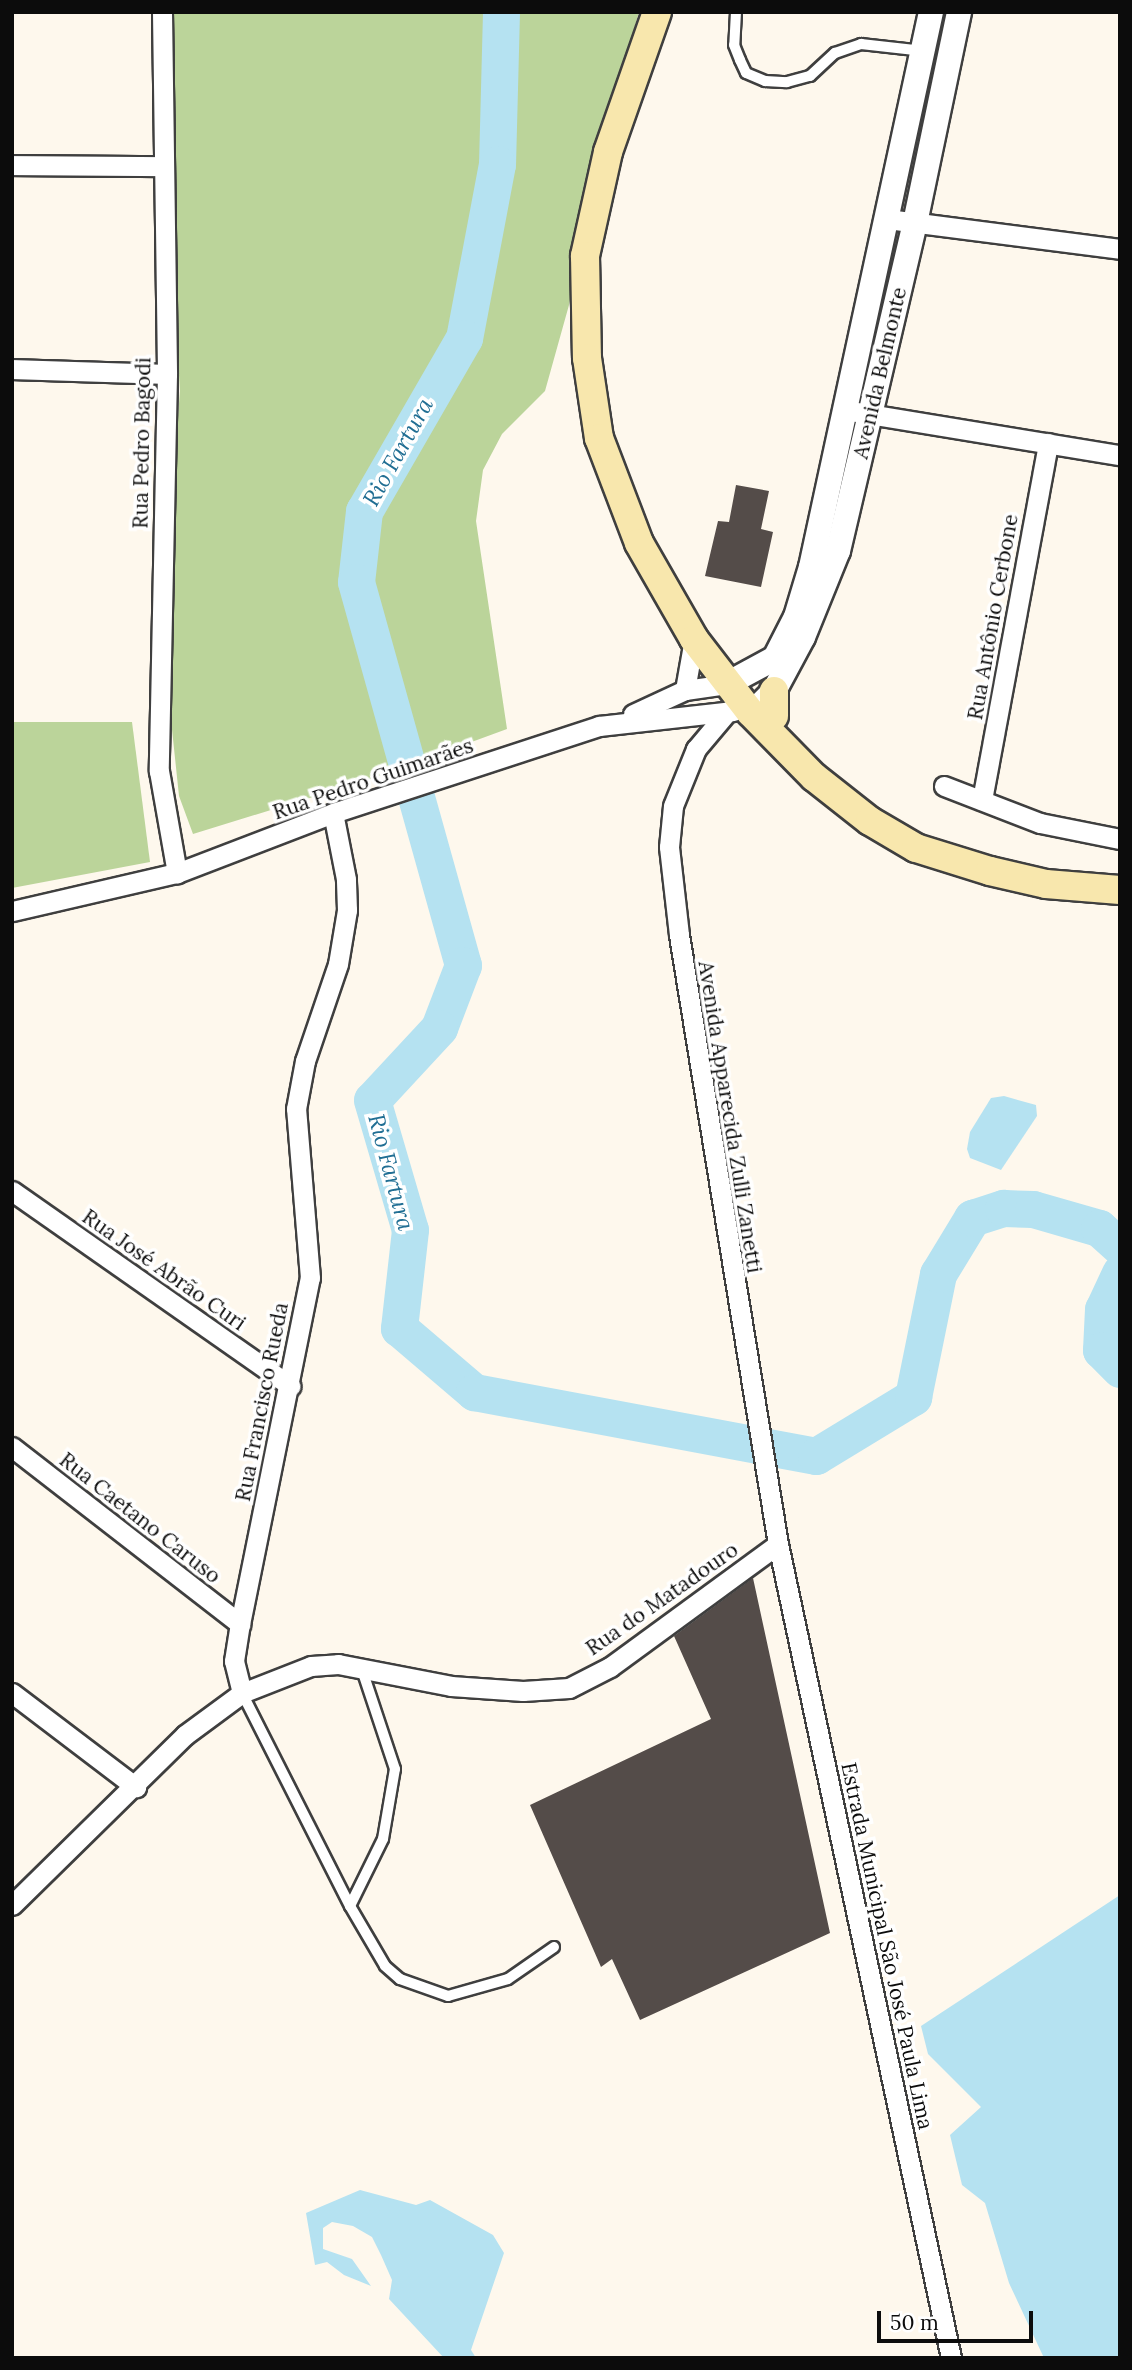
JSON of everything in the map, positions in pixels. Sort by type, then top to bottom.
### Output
[{"type":"main road","points":[[657,12],[608,152],[585,256],[584,308],[599,438],[618,496],[659,578],[694,639],[735,680]]},
{"type":"main road","points":[[659,578],[735,680],[814,777],[870,821],[916,848],[1046,884],[1120,890]]},
{"type":"street","name":"Rua Pedro Bagodi","points":[[162,12],[167,374],[159,771],[177,873]]},
{"type":"street","name":"Avenida Belmonte","points":[[758,707],[803,637],[838,551],[915,223],[937,55],[931,12]]},
{"type":"street","name":"Avenida Belmonte","points":[[735,680],[775,658],[796,617],[820,533],[844,410],[887,219],[937,55],[959,12]]},
{"type":"street","points":[[12,165],[164,166]]},
{"type":"street","points":[[887,219],[1120,249]]},
{"type":"street","points":[[12,369],[167,374]]},
{"type":"street","points":[[844,410],[871,412],[1120,455]]},
{"type":"street","name":"Rua Antônio Cerbone","points":[[982,800],[1048,443]]},
{"type":"street","points":[[685,690],[694,639]]},
{"type":"street","points":[[599,726],[685,690],[735,680]]},
{"type":"street","points":[[685,690],[699,697],[703,713],[696,749]]},
{"type":"street","name":"Rua Pedro Guimarães","points":[[12,911],[177,873],[333,813],[599,726],[758,707]]},
{"type":"street","name":"Avenida Apparecida Zulli Zanetti","points":[[758,707],[696,749],[678,784],[669,847],[678,935],[756,1429],[778,1544]]},
{"type":"street","points":[[944,786],[1040,823],[1120,839]]},
{"type":"street","name":"Rua Francisco Rueda","points":[[242,1693],[234,1661],[240,1624],[310,1278],[296,1109],[305,1061],[338,964],[346,910],[346,878],[333,813]]},
{"type":"street","name":"Rua José Abrão Curi","points":[[12,1191],[290,1386]]},
{"type":"street","name":"Rua Caetano Caruso","points":[[12,1447],[240,1624]]},
{"type":"street","name":"Rua do Matadouro","points":[[242,1693],[311,1667],[361,1667],[451,1686],[523,1692],[569,1688],[610,1667],[778,1544]]},
{"type":"street","name":"Estrada Municipal São José Paula Lima","points":[[778,1544],[951,2358]]},
{"type":"street","points":[[12,1693],[136,1787]]},
{"type":"street","points":[[12,1905],[136,1787],[185,1735],[242,1693]]},
{"type":"lane","points":[[736,12],[734,45],[740,60],[746,73],[765,81],[787,82],[810,76],[835,53],[861,44],[937,55]]},
{"type":"lane","points":[[350,1906],[383,1839],[396,1769],[361,1667]]},
{"type":"lane","points":[[242,1693],[350,1906],[385,1966],[419,1989],[448,1996],[508,1979],[538,1962],[554,1947]]},
{"type":"green space","points":[[162,12],[639,12],[599,147],[569,305],[545,391],[502,434],[483,470],[476,521],[507,729],[368,780],[193,834],[179,796],[161,625],[180,391],[163,135]]},
{"type":"green space","points":[[12,722],[132,722],[150,862],[12,888]]},
{"type":"water","points":[[1004,1096],[1036,1105],[1037,1116],[1001,1170],[970,1158],[967,1149],[970,1132],[991,1098]]},
{"type":"water","points":[[1120,1895],[1120,2358],[1044,2358],[1009,2283],[985,2203],[962,2185],[950,2135],[981,2107],[928,2054],[921,2026]]},
{"type":"water","points":[[360,2190],[416,2205],[430,2200],[493,2235],[504,2253],[471,2350],[476,2358],[444,2358],[389,2299],[392,2280],[381,2255],[372,2237],[353,2226],[332,2222],[323,2228],[323,2249],[352,2259],[371,2286],[344,2275],[327,2262],[315,2265],[306,2213]]},
{"type":"building","points":[[736,485],[769,491],[761,529],[773,532],[761,587],[705,576],[718,521],[729,522]]},
{"type":"building","points":[[753,1578],[830,1933],[640,2020],[612,1959],[601,1967],[530,1805],[711,1719],[674,1636]]},
{"type":"waterway","name":"Rio Fartura","points":[[501,12],[497,164],[464,338],[364,511],[356,582],[463,965],[439,1028],[372,1100],[410,1230],[399,1328],[474,1392],[816,1456],[913,1397],[938,1274],[972,1218],[1003,1208],[1033,1209],[1099,1228],[1120,1247]]},
{"type":"waterway","name":"Rio Fartura","points":[[1120,1273],[1103,1309],[1101,1350],[1120,1369]]}]
